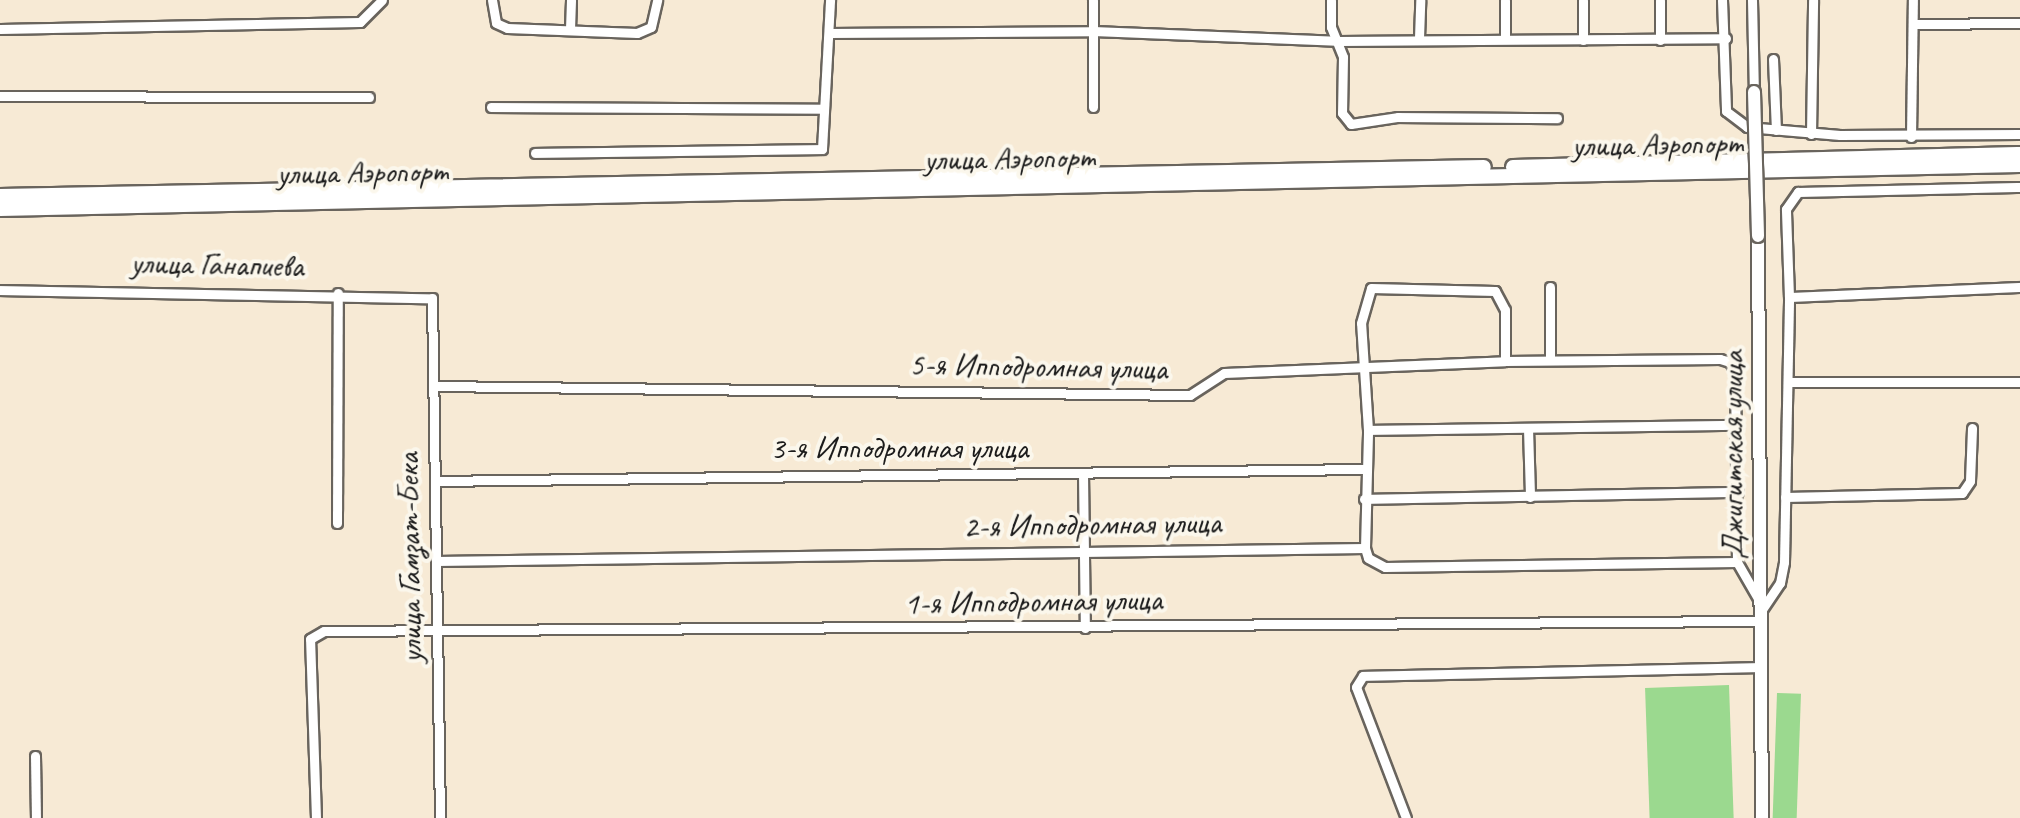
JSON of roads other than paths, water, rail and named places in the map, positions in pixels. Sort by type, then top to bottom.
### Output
[{"type":"main road","name":"улица Аэропорт","points":[[0,196],[2020,154]]},
{"type":"main road","name":"улица Аэропорт","points":[[0,209],[2020,165]]},
{"type":"street","points":[[0,29],[360,22],[382,0]]},
{"type":"street","points":[[492,0],[496,23],[507,28],[637,33],[651,27],[657,0]]},
{"type":"street","points":[[570,29],[571,0]]},
{"type":"street","points":[[535,153],[814,151],[826,140],[824,109],[830,0]]},
{"type":"street","points":[[1093,0],[1093,107]]},
{"type":"street","points":[[1331,0],[1331,27],[1339,41],[1345,121],[1472,120],[1507,114],[1557,118]]},
{"type":"street","points":[[1419,38],[1420,0]]},
{"type":"street","points":[[1505,0],[1505,39]]},
{"type":"street","points":[[1583,0],[1583,40]]},
{"type":"street","points":[[1660,0],[1660,40]]},
{"type":"street","points":[[1722,0],[1726,38],[1726,111],[1747,127],[1811,134],[1911,137],[2020,134]]},
{"type":"street","points":[[1752,0],[1754,92]]},
{"type":"street","points":[[1811,134],[1813,0]]},
{"type":"street","points":[[1911,137],[1913,0]]},
{"type":"street","points":[[1913,24],[2020,23]]},
{"type":"street","points":[[829,33],[1093,31],[1339,41],[1726,38]]},
{"type":"street","points":[[1773,59],[1776,130]]},
{"type":"street","name":"Джигитская улица","points":[[1754,92],[1758,236],[1758,667],[1762,818]]},
{"type":"street","points":[[0,96],[369,97]]},
{"type":"street","points":[[491,107],[824,109]]},
{"type":"street","points":[[1760,612],[1780,583],[1788,382],[1786,209],[1798,192],[2020,187]]},
{"type":"street","points":[[1505,361],[1505,310],[1495,291],[1377,285],[1362,309],[1368,430],[1364,499],[1368,558],[1385,567],[1737,562]]},
{"type":"street","points":[[1550,287],[1550,360]]},
{"type":"street","points":[[1789,297],[2020,287]]},
{"type":"street","name":"улица Ганапиева","points":[[0,290],[338,293],[432,298]]},
{"type":"street","points":[[337,523],[338,293]]},
{"type":"street","name":"улица Гамзат-Бека","points":[[432,298],[440,818]]},
{"type":"street","name":"5-я Ипподромная улица","points":[[433,386],[1190,395],[1224,373],[1550,360],[1730,362],[1735,372],[1735,425]]},
{"type":"street","points":[[1788,382],[2020,382]]},
{"type":"street","points":[[1368,430],[1735,425],[1737,562],[1760,612]]},
{"type":"street","points":[[1528,428],[1530,497]]},
{"type":"street","points":[[1785,497],[1962,493],[1970,481],[1972,428]]},
{"type":"street","name":"3-я Ипподромная улица","points":[[435,481],[1365,469]]},
{"type":"street","points":[[1083,473],[1085,628]]},
{"type":"street","points":[[1364,499],[1738,492]]},
{"type":"street","name":"2-я Ипподромная улица","points":[[436,561],[1365,548]]},
{"type":"street","name":"1-я Ипподромная улица","points":[[316,818],[310,639],[324,631],[1085,628],[1760,612]]},
{"type":"street","points":[[1406,818],[1356,687],[1363,676],[1758,667]]},
{"type":"street","points":[[35,756],[36,818]]}]
